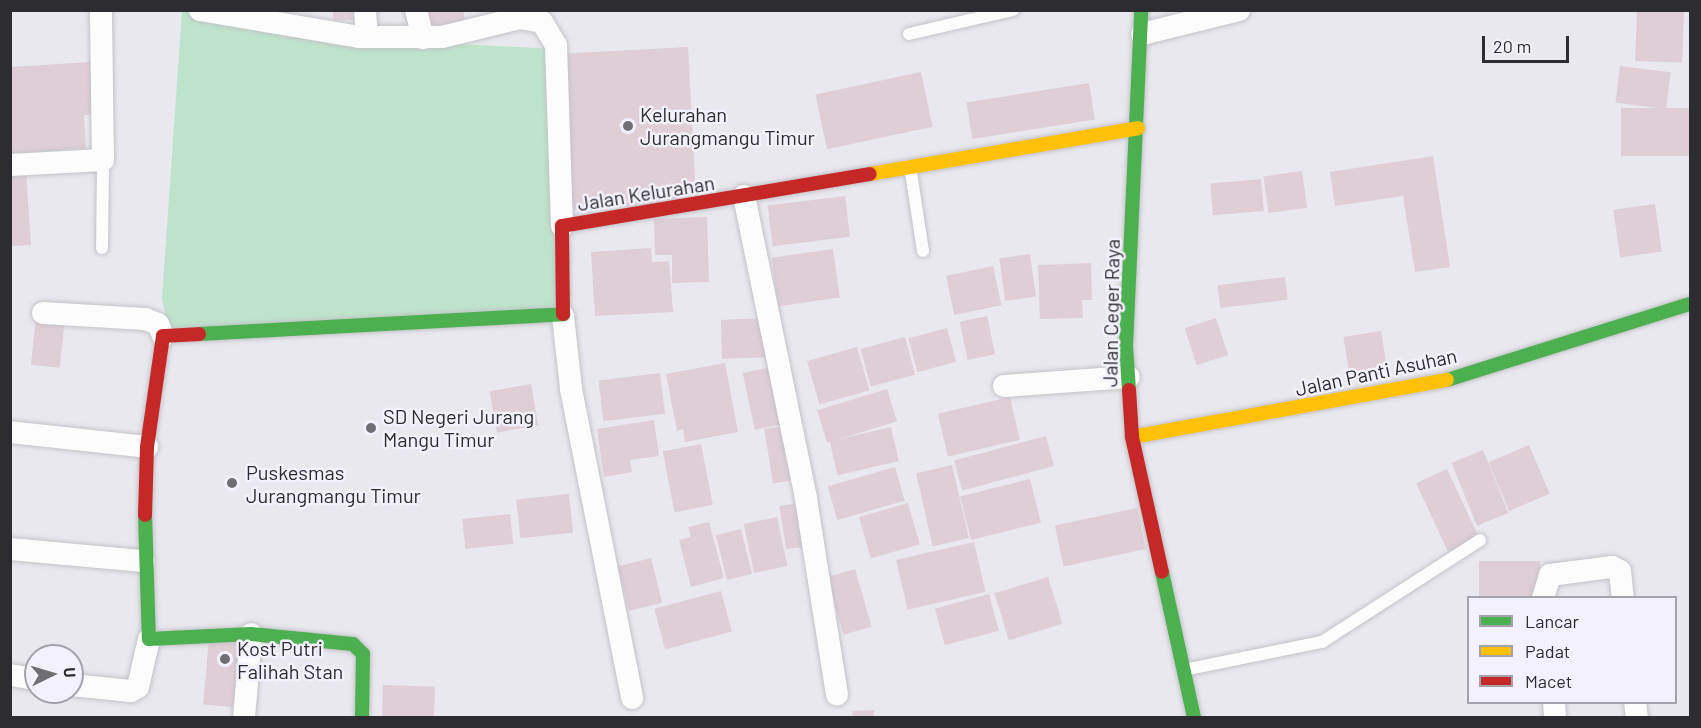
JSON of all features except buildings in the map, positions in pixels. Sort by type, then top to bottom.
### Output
[{"type":"street","points":[[10,165],[103,160],[101,10]]},
{"type":"street","points":[[200,10],[367,37],[423,38],[472,20],[520,18],[542,22],[553,33],[562,226]]},
{"type":"street","points":[[365,10],[367,37]]},
{"type":"street","points":[[416,10],[423,38]]},
{"type":"street","name":"Jalan Ceger Raya","points":[[1141,10],[1129,377],[1132,437],[1194,717]]},
{"type":"street","points":[[1142,34],[1239,10]]},
{"type":"street","name":"Jalan Kelurahan","points":[[563,316],[562,226],[1138,128]]},
{"type":"street","points":[[744,196],[806,499],[837,695]]},
{"type":"street","name":"Jalan Panti Asuhan","points":[[1132,437],[1438,383],[1690,304]]},
{"type":"street","points":[[43,313],[145,319],[158,324],[168,335]]},
{"type":"street","points":[[168,335],[563,316],[573,399],[632,698]]},
{"type":"street","points":[[84,686],[131,691],[138,687],[149,639],[143,561],[147,447],[168,335]]},
{"type":"street","points":[[1004,386],[1129,377]]},
{"type":"street","points":[[10,432],[147,447]]},
{"type":"street","points":[[10,549],[143,561]]},
{"type":"street","points":[[1543,596],[1550,575],[1612,567],[1620,571],[1623,596]]},
{"type":"street","points":[[149,639],[251,634],[353,644],[363,654],[362,717]]},
{"type":"street","points":[[244,717],[251,634]]},
{"type":"lane","points":[[909,34],[1013,10]]},
{"type":"lane","points":[[102,248],[103,160]]},
{"type":"lane","points":[[910,165],[923,251]]},
{"type":"lane","points":[[1182,670],[1322,642],[1480,540]]},
{"type":"green space","points":[[182,11],[360,39],[555,49],[560,320],[170,338],[162,298]]},
{"type":"traffic: fast","points":[[1129,390],[1126,346],[1141,10]]},
{"type":"traffic: fast","points":[[1447,380],[1690,304]]},
{"type":"traffic: fast","points":[[199,334],[563,314]]},
{"type":"traffic: fast","points":[[145,515],[149,639],[251,634],[353,644],[363,654],[362,718]]},
{"type":"traffic: fast","points":[[1162,572],[1194,718]]},
{"type":"traffic: slow","points":[[870,174],[1138,128]]},
{"type":"traffic: slow","points":[[1132,437],[1447,380]]},
{"type":"traffic: jam","points":[[563,314],[562,226],[870,174]]},
{"type":"traffic: jam","points":[[145,515],[147,447],[163,336],[199,334]]},
{"type":"traffic: jam","points":[[1129,390],[1132,437],[1162,572]]},
{"type":"place","name":"Kelurahan Jurangmangu Timur","points":[[628,126]]},
{"type":"place","name":"SD Negeri Jurang Mangu Timur","points":[[371,428]]},
{"type":"place","name":"Puskesmas Jurangmangu Timur","points":[[232,483]]},
{"type":"place","name":"Kost Putri Falihah Stan","points":[[225,659]]}]
